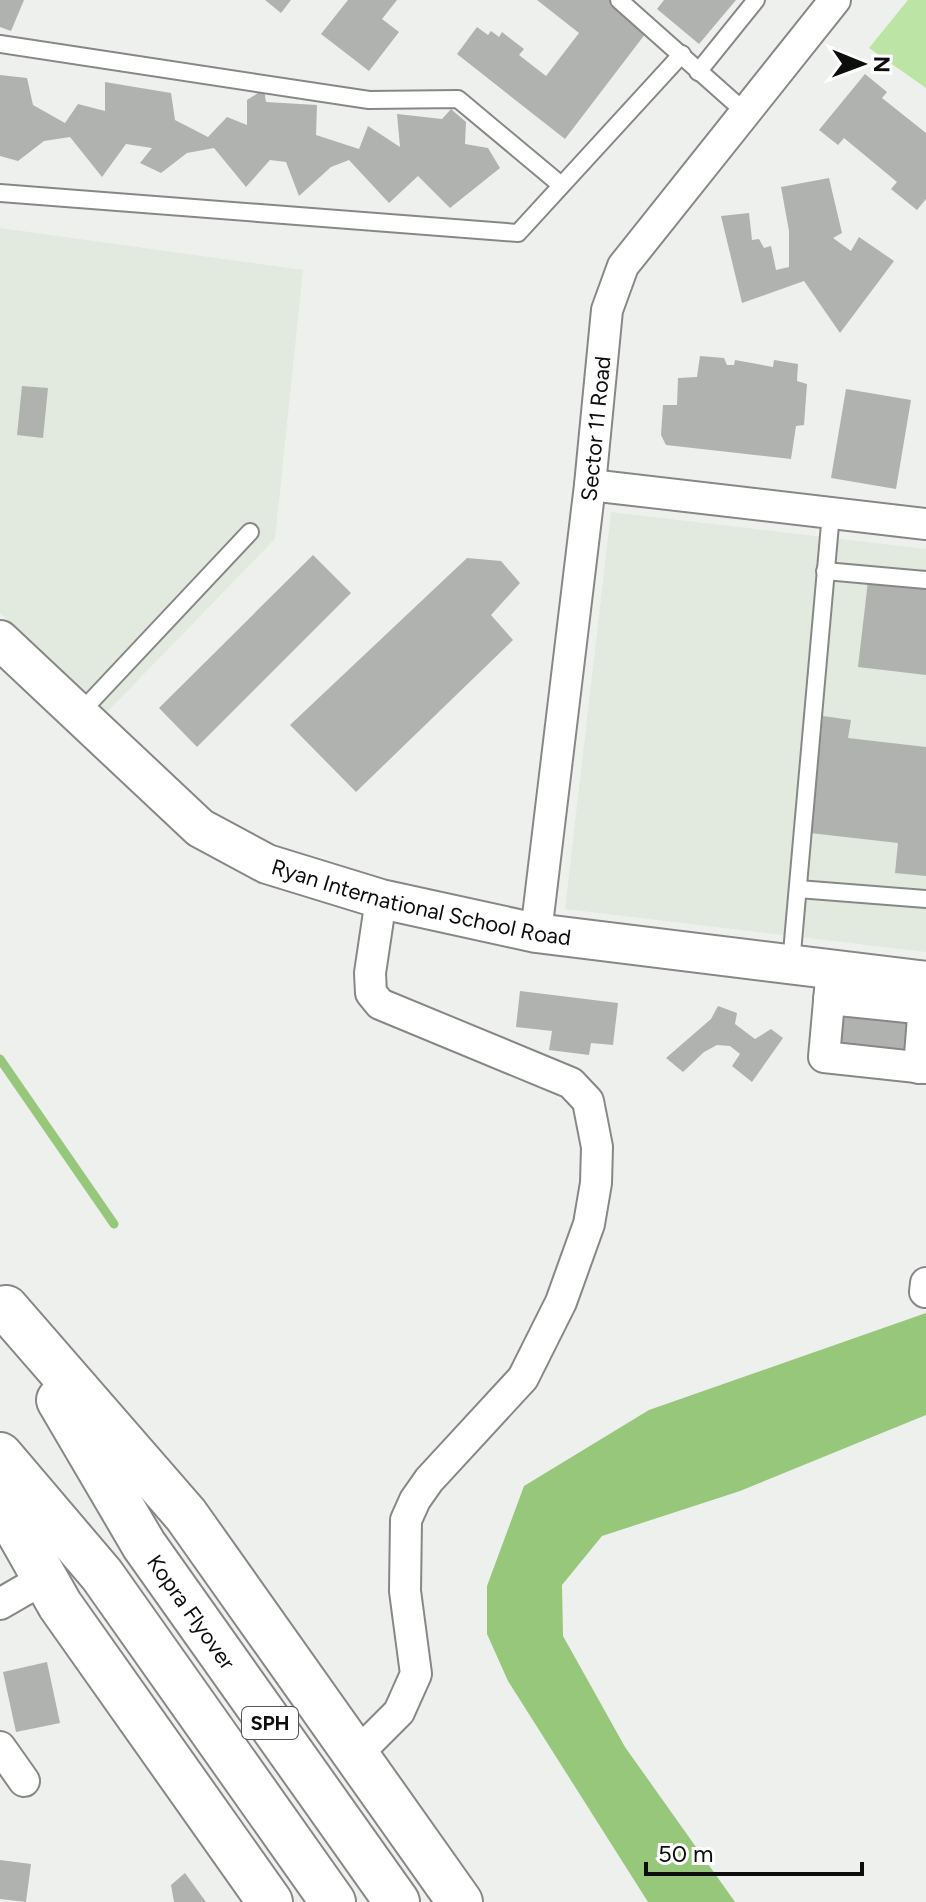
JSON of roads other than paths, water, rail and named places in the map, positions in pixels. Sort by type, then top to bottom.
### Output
[{"type":"highway","points":[[3,1304],[186,1515],[460,1902]]},
{"type":"highway","name":"Kopra Flyover","points":[[3,1304],[144,1545],[397,1902]]},
{"type":"highway","name":"SPH","points":[[0,1455],[102,1575],[333,1902]]},
{"type":"highway","points":[[0,1499],[60,1605],[270,1902]]},
{"type":"street","name":"Sector 11 Road","points":[[536,933],[590,485],[607,310],[623,266],[835,0]]},
{"type":"street","points":[[590,485],[926,524]]},
{"type":"street","name":"Ryan International School Road","points":[[0,640],[200,828],[267,864],[381,899],[536,933],[791,964],[831,984],[926,981]]},
{"type":"street","points":[[356,1755],[399,1712],[416,1674],[405,1591],[406,1520],[429,1480],[523,1378],[561,1302],[589,1224],[596,1183],[597,1147],[588,1101],[571,1083],[380,1004],[371,993],[370,973],[381,899]]},
{"type":"street","points":[[831,984],[917,1008],[923,1017],[922,1068],[824,1057],[831,984]]},
{"type":"street","points":[[925,1292],[926,1284]]},
{"type":"street","points":[[0,1604],[45,1578]]},
{"type":"street","points":[[0,1747],[24,1781]]},
{"type":"lane","points":[[619,0],[745,112]]},
{"type":"lane","points":[[698,72],[756,0]]},
{"type":"lane","points":[[0,44],[369,100],[458,99],[561,185]]},
{"type":"lane","points":[[0,193],[518,233],[682,54]]},
{"type":"lane","points":[[791,964],[831,513]]},
{"type":"lane","points":[[79,714],[250,532]]},
{"type":"lane","points":[[825,571],[926,580]]},
{"type":"lane","points":[[798,889],[926,899]]},
{"type":"waterway","points":[[0,1059],[114,1224]]}]
